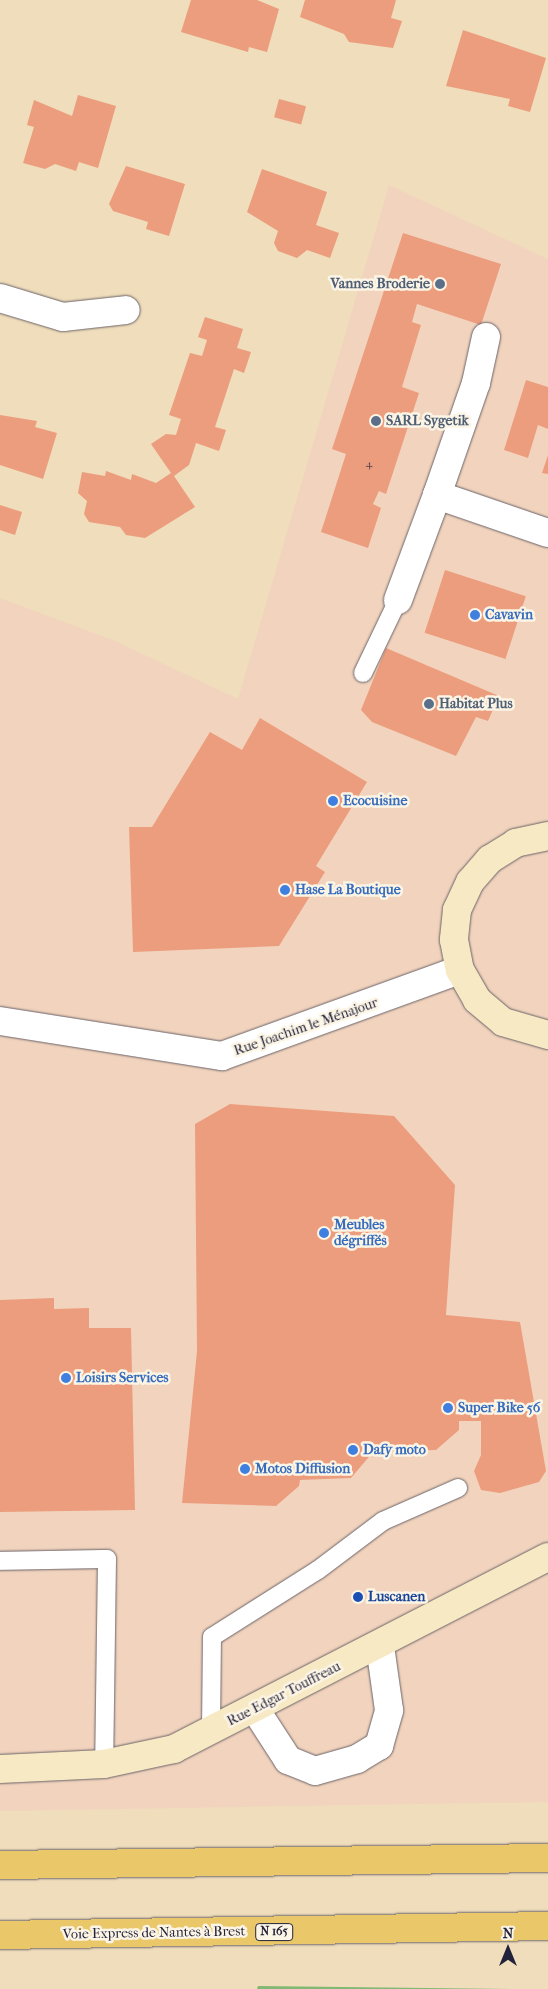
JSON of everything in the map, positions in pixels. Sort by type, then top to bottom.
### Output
[{"type":"highway","points":[[0,1865],[548,1858]]},
{"type":"highway","name":"Voie Express de Nantes à Brest","points":[[0,1935],[548,1926]]},
{"type":"street","points":[[0,298],[63,317],[126,310]]},
{"type":"street","points":[[398,600],[476,383],[486,337]]},
{"type":"street","points":[[437,495],[548,533]]},
{"type":"street","points":[[547,832],[516,843],[496,855],[470,882],[457,910],[454,940],[460,970],[477,1000],[503,1022],[548,1035]]},
{"type":"street","name":"Rue Joachim le Ménajour","points":[[0,1021],[222,1056],[460,970]]},
{"type":"street","name":"Rue Edgar Touffreau","points":[[0,1769],[104,1764],[174,1749],[380,1646],[548,1557]]},
{"type":"street","points":[[255,1708],[288,1760],[315,1771],[357,1759],[378,1746],[389,1710],[380,1646]]},
{"type":"lane","points":[[363,673],[398,600]]},
{"type":"lane","points":[[211,1730],[212,1637],[318,1570],[383,1520],[458,1488]]},
{"type":"lane","points":[[0,1560],[107,1559],[104,1764]]},
{"type":"shaded area","points":[[389,185],[548,259],[548,1802],[0,1811],[0,598],[115,641],[238,699]]},
{"type":"green space","points":[[258,1986],[514,1989],[257,1989]]},
{"type":"building","points":[[191,0],[257,0],[279,9],[267,52],[249,47],[248,52],[181,32]]},
{"type":"building","points":[[305,0],[396,0],[391,18],[402,21],[393,48],[349,42],[344,34],[300,17]]},
{"type":"building","points":[[463,30],[546,58],[530,112],[508,106],[510,99],[446,86]]},
{"type":"building","points":[[78,95],[116,106],[98,168],[79,162],[76,171],[55,164],[45,169],[23,163],[34,127],[27,125],[34,100],[72,116]]},
{"type":"building","points":[[279,99],[306,106],[301,125],[274,117]]},
{"type":"building","points":[[126,166],[185,184],[169,236],[146,229],[148,222],[113,211],[109,204]]},
{"type":"building","points":[[262,169],[327,192],[316,225],[339,233],[330,258],[307,250],[297,258],[278,251],[274,243],[278,231],[247,212]]},
{"type":"building","points":[[403,233],[501,264],[481,325],[417,304],[412,322],[421,325],[402,387],[419,393],[386,494],[379,491],[373,504],[381,508],[368,548],[321,532],[346,454],[332,449]]},
{"type":"building","points":[[205,317],[243,329],[237,348],[251,352],[244,373],[234,369],[215,427],[226,430],[219,451],[196,443],[189,465],[174,476],[195,507],[145,538],[126,535],[120,527],[89,522],[84,514],[87,501],[78,493],[82,472],[105,476],[106,471],[131,480],[132,474],[156,483],[171,473],[151,444],[166,434],[176,435],[181,419],[169,415],[190,353],[202,356],[207,340],[198,337]]},
{"type":"building","points":[[526,380],[548,387],[548,429],[538,425],[528,458],[504,450]]},
{"type":"building","points":[[0,415],[37,421],[35,427],[57,433],[43,479],[0,465]]},
{"type":"building","points":[[548,455],[548,474],[542,473]]},
{"type":"building","points":[[0,505],[22,512],[15,535],[0,530]]},
{"type":"building","name":"Cavavin","points":[[445,570],[526,596],[505,659],[425,633]]},
{"type":"building","name":"Habitat Plus","points":[[386,648],[499,696],[488,721],[476,717],[456,756],[372,722],[361,710]]},
{"type":"building","points":[[260,718],[367,782],[316,866],[325,872],[279,946],[133,952],[129,827],[152,827],[210,732],[242,750]]},
{"type":"building","points":[[230,1104],[394,1116],[455,1185],[446,1315],[520,1322],[546,1471],[539,1482],[500,1493],[481,1490],[474,1471],[481,1455],[481,1421],[459,1421],[459,1430],[436,1450],[373,1452],[351,1478],[300,1480],[299,1486],[276,1506],[182,1503],[197,1351],[195,1124]]},
{"type":"building","name":"Loisirs Services","points":[[54,1298],[54,1309],[89,1308],[89,1328],[131,1328],[135,1510],[0,1512],[0,1300]]},
{"type":"place","name":"Vannes Broderie","points":[[440,284]]},
{"type":"place","name":"SARL Sygetik","points":[[376,421]]},
{"type":"place","name":"Cavavin","points":[[475,615]]},
{"type":"place","name":"Habitat Plus","points":[[429,704]]},
{"type":"place","name":"Ecocuisine","points":[[333,801]]},
{"type":"place","name":"Hase La Boutique","points":[[285,890]]},
{"type":"place","name":"Meubles dégriffés","points":[[324,1233]]},
{"type":"place","name":"Loisirs Services","points":[[66,1378]]},
{"type":"place","name":"Super Bike 56","points":[[448,1408]]},
{"type":"place","name":"Dafy moto","points":[[353,1450]]},
{"type":"place","name":"Motos Diffusion","points":[[245,1469]]},
{"type":"place","name":"Luscanen","points":[[358,1597]]}]
